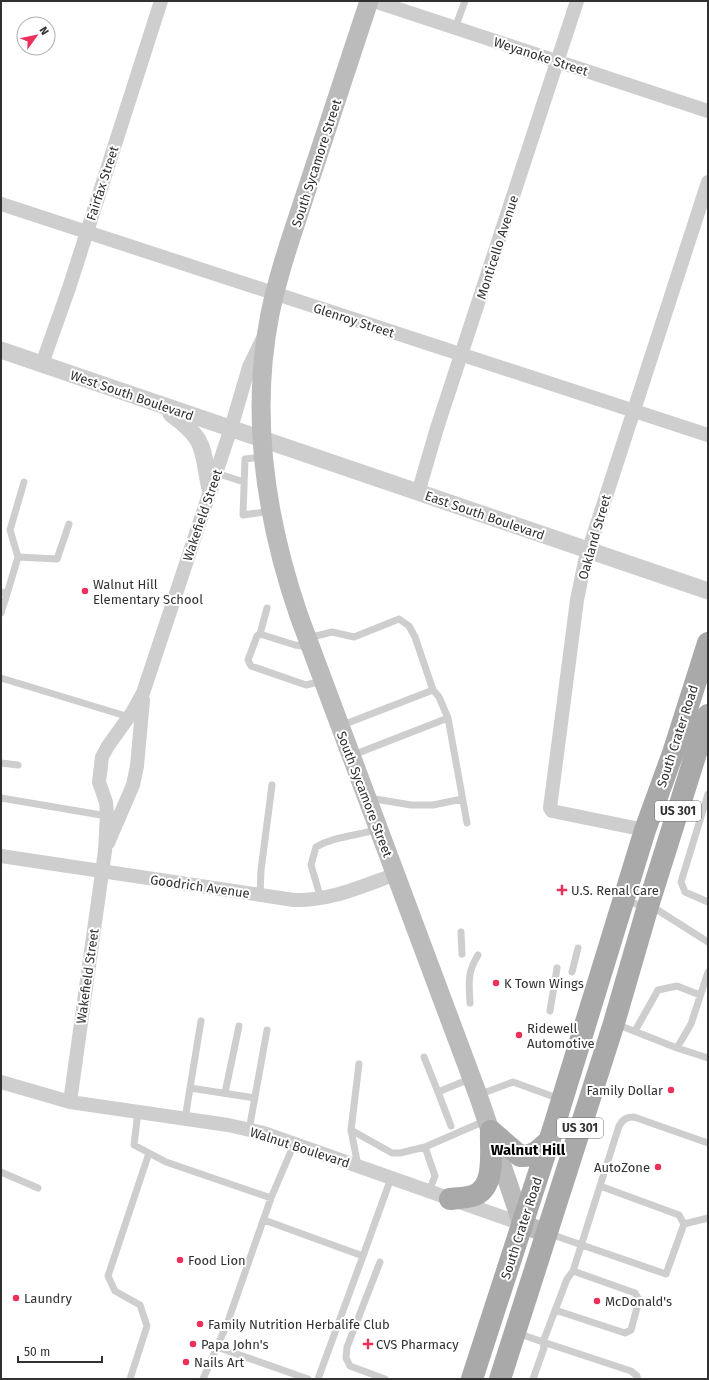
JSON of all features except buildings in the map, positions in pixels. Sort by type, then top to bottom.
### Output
[{"type":"main road","name":"South Sycamore Street","points":[[369,1],[286,252],[275,293],[268,327],[261,415],[263,448],[278,551],[339,726],[472,1077],[522,1224]]},
{"type":"main road","name":"South Crater Road","points":[[472,1379],[550,1140],[645,830],[673,753],[708,643]]},
{"type":"main road","name":"South Crater Road","points":[[500,1379],[614,1023],[648,906],[708,715]]},
{"type":"main road","points":[[489,1125],[520,1156],[526,1157],[536,1153],[550,1140]]},
{"type":"main road","points":[[450,1199],[472,1196],[483,1189],[486,1184],[489,1176],[489,1125]]},
{"type":"main road","points":[[522,1224],[546,1233]]},
{"type":"street","name":"Fairfax Street","points":[[42,364],[87,232],[161,1]]},
{"type":"street","name":"Weyanoke Street","points":[[374,1],[708,111]]},
{"type":"street","name":"Monticello Avenue","points":[[418,493],[577,1]]},
{"type":"street","name":"Oakland Street","points":[[645,830],[552,811],[550,808],[577,600],[588,550],[708,182]]},
{"type":"street","name":"Glenroy Street","points":[[1,204],[708,435]]},
{"type":"street","name":"South Sycamore Street","points":[[231,428],[249,367],[268,327]]},
{"type":"street","name":"West South Boulevard","points":[[1,350],[231,428],[263,448]]},
{"type":"street","points":[[157,404],[194,433],[204,454],[210,489]]},
{"type":"street","name":"Wakefield Street","points":[[70,1102],[105,851],[107,816],[106,802],[99,782],[99,770],[108,746],[129,717],[143,693],[231,428]]},
{"type":"street","name":"East South Boulevard","points":[[263,448],[418,493],[708,591]]},
{"type":"street","name":"Wakefield Street","points":[[105,851],[133,785],[137,766],[143,693]]},
{"type":"street","name":"Goodrich Avenue","points":[[1,856],[294,900],[321,899],[337,896],[396,874]]},
{"type":"street","name":"Walnut Boulevard","points":[[1,1082],[70,1102],[249,1130],[358,1166],[522,1224]]},
{"type":"lane","points":[[455,28],[466,1]]},
{"type":"lane","points":[[263,448],[245,459],[243,515],[271,511]]},
{"type":"lane","points":[[216,473],[244,482]]},
{"type":"lane","points":[[1,613],[4,593],[18,557],[10,530],[24,482]]},
{"type":"lane","points":[[18,557],[57,560],[69,524]]},
{"type":"lane","points":[[267,608],[260,634],[257,636],[248,660],[251,666],[306,685],[323,681]]},
{"type":"lane","points":[[260,634],[295,645],[309,643],[332,632],[354,637],[399,620],[409,626],[415,637],[433,690],[439,697],[448,718],[467,823]]},
{"type":"lane","points":[[1,678],[129,717]]},
{"type":"lane","points":[[339,726],[433,690]]},
{"type":"lane","points":[[351,756],[448,718]]},
{"type":"lane","points":[[1,763],[18,765]]},
{"type":"lane","points":[[260,895],[261,870],[272,785]]},
{"type":"lane","points":[[708,794],[681,882],[685,892],[708,902]]},
{"type":"lane","points":[[1,798],[107,816]]},
{"type":"lane","points":[[367,798],[410,805],[433,805],[462,799]]},
{"type":"lane","points":[[321,899],[311,865],[316,847],[340,837],[360,835],[379,829]]},
{"type":"lane","points":[[623,901],[648,906],[673,919],[708,942]]},
{"type":"lane","points":[[462,932],[462,954]]},
{"type":"lane","points":[[572,972],[578,948]]},
{"type":"lane","points":[[470,1003],[468,980],[470,968],[478,954]]},
{"type":"lane","points":[[550,1011],[557,968]]},
{"type":"lane","points":[[677,1048],[691,1024],[708,972]]},
{"type":"lane","points":[[635,1031],[658,990],[677,986],[700,995]]},
{"type":"lane","points":[[185,1119],[201,1020]]},
{"type":"lane","points":[[614,1023],[677,1048],[708,1058]]},
{"type":"lane","points":[[225,1093],[239,1026]]},
{"type":"lane","points":[[249,1130],[268,1030]]},
{"type":"lane","points":[[424,1057],[452,1126]]},
{"type":"lane","points":[[358,1166],[351,1130],[359,1064]]},
{"type":"lane","points":[[438,1092],[472,1077]]},
{"type":"lane","points":[[478,1095],[513,1082],[562,1100]]},
{"type":"lane","points":[[190,1088],[255,1098]]},
{"type":"lane","points":[[138,1112],[134,1145],[166,1162],[271,1198]]},
{"type":"lane","points":[[533,1379],[544,1348],[543,1342],[567,1279],[573,1271],[582,1245],[619,1126],[628,1117],[634,1117],[708,1143]]},
{"type":"lane","points":[[351,1130],[392,1153],[400,1153],[424,1147],[489,1125]]},
{"type":"lane","points":[[203,1379],[217,1347],[271,1198],[294,1144]]},
{"type":"lane","points":[[424,1147],[435,1176],[429,1191]]},
{"type":"lane","points":[[130,1379],[147,1326],[140,1305],[115,1291],[108,1276],[149,1153]]},
{"type":"lane","points":[[1,1172],[38,1188]]},
{"type":"lane","points":[[318,1379],[391,1178]]},
{"type":"lane","points":[[546,1233],[666,1274],[684,1224],[679,1215],[600,1186]]},
{"type":"lane","points":[[684,1224],[708,1218]]},
{"type":"lane","points":[[264,1220],[363,1256]]},
{"type":"lane","points":[[380,1262],[347,1347],[346,1358],[350,1366],[385,1379]]},
{"type":"lane","points":[[556,1310],[625,1332],[631,1330],[639,1300],[635,1293],[573,1271]]},
{"type":"lane","points":[[514,1332],[631,1372],[637,1377]]},
{"type":"lane","points":[[217,1347],[308,1379]]},
{"type":"place","name":"Walnut Hill Elementary School","points":[[85,591]]},
{"type":"place","name":"U.S. Renal Care","points":[[562,890]]},
{"type":"place","name":"K Town Wings","points":[[496,983]]},
{"type":"place","name":"Ridewell Automotive","points":[[519,1035]]},
{"type":"place","name":"Family Dollar","points":[[671,1090]]},
{"type":"place","name":"AutoZone","points":[[658,1167]]},
{"type":"place","name":"Food Lion","points":[[180,1260]]},
{"type":"place","name":"Laundry","points":[[16,1298]]},
{"type":"place","name":"McDonald's","points":[[597,1301]]},
{"type":"place","name":"Family Nutrition Herbalife Club","points":[[200,1324]]},
{"type":"place","name":"Papa John's","points":[[193,1344]]},
{"type":"place","name":"CVS Pharmacy","points":[[368,1344]]},
{"type":"place","name":"Nails Art","points":[[186,1362]]},
{"type":"district","name":"Walnut Hill","points":[[528,1150]]}]
